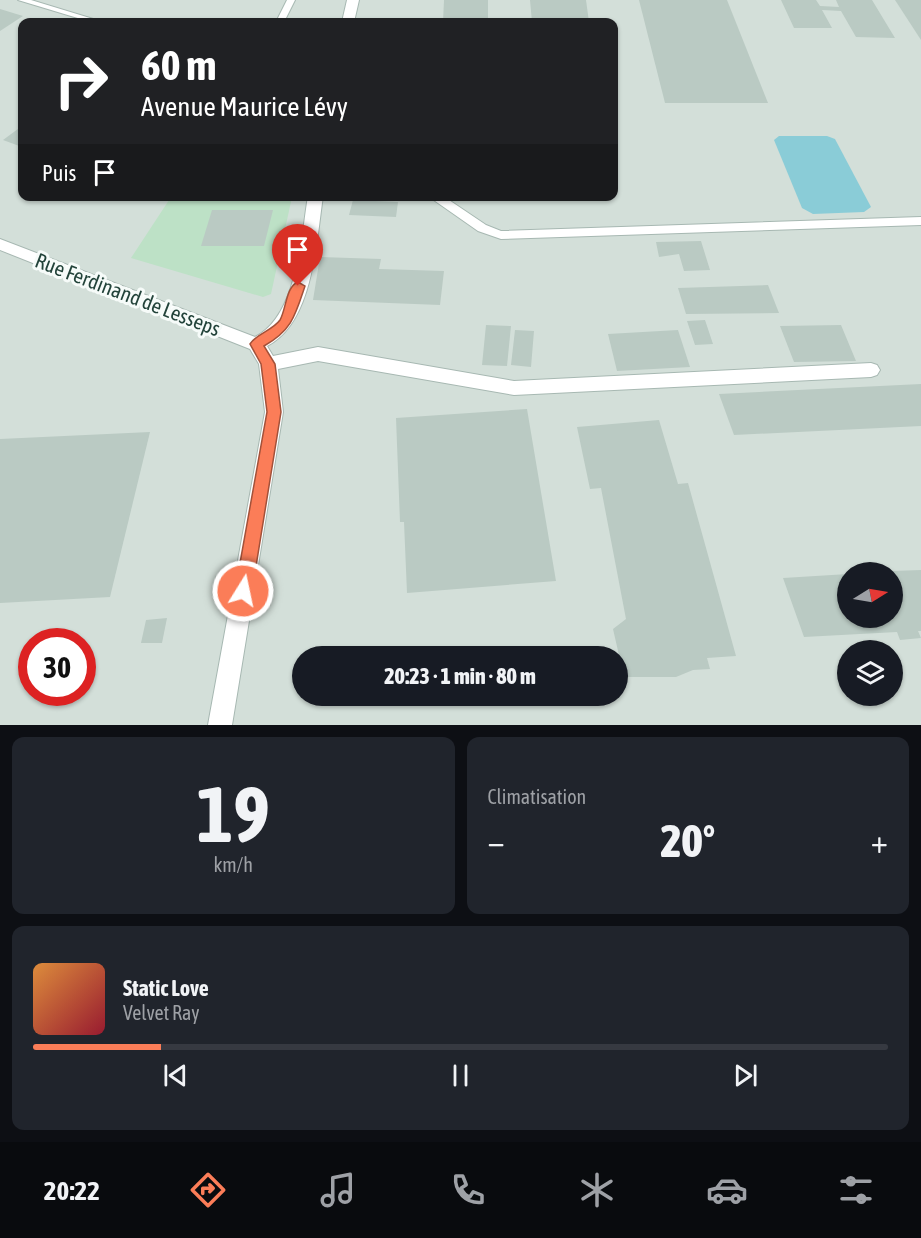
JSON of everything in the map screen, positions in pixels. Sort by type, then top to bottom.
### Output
[{"type":"street","points":[[349,18],[353,0]]},
{"type":"street","points":[[220,725],[274,412],[268,364],[256,344],[277,332],[287,320],[298,286],[315,201]]},
{"type":"street","name":"Rue Ferdinand de Lesseps","points":[[0,244],[256,344]]},
{"type":"street","points":[[268,364],[318,354],[514,388],[871,370]]},
{"type":"lane","points":[[22,0],[85,18]]},
{"type":"lane","points":[[282,18],[291,0]]},
{"type":"lane","points":[[446,201],[485,231],[501,235],[921,221]]},
{"type":"shaded area","points":[[0,0],[921,0],[921,725],[0,725]]},
{"type":"green space","points":[[168,201],[291,201],[271,294],[263,297],[131,258]]},
{"type":"water","points":[[779,136],[827,136],[835,139],[871,207],[864,212],[813,214],[802,208],[774,140]]},
{"type":"building","points":[[444,0],[488,0],[488,18],[443,18]]},
{"type":"building","points":[[530,0],[586,0],[588,18],[532,18]]},
{"type":"building","points":[[639,0],[727,0],[768,103],[665,103]]},
{"type":"building","points":[[781,0],[816,0],[820,6],[839,7],[836,0],[872,0],[895,38],[856,37],[841,11],[822,10],[832,28],[794,28]]},
{"type":"building","points":[[895,0],[921,0],[921,40]]},
{"type":"building","points":[[0,9],[23,16],[18,18],[0,31]]},
{"type":"building","points":[[18,129],[18,146],[3,140]]},
{"type":"building","points":[[353,201],[398,202],[396,217],[349,215]]},
{"type":"building","points":[[212,210],[273,210],[264,246],[201,246]]},
{"type":"building","points":[[701,241],[710,270],[684,271],[679,254],[659,257],[656,242]]},
{"type":"building","points":[[320,257],[381,259],[379,269],[444,271],[440,305],[313,300]]},
{"type":"building","points":[[768,285],[779,313],[686,314],[678,288]]},
{"type":"building","points":[[705,320],[713,344],[695,345],[687,321]]},
{"type":"building","points":[[486,325],[511,326],[507,366],[482,365]]},
{"type":"building","points":[[841,325],[856,361],[794,362],[780,326]]},
{"type":"building","points":[[515,330],[534,331],[531,367],[511,365]]},
{"type":"building","points":[[678,330],[690,367],[617,371],[608,334]]},
{"type":"building","points":[[921,384],[921,426],[734,435],[719,394]]},
{"type":"building","points":[[527,409],[556,581],[407,593],[404,522],[400,522],[396,418]]},
{"type":"building","points":[[659,420],[678,484],[688,483],[736,656],[707,658],[710,669],[693,670],[676,677],[628,677],[628,646],[617,646],[613,629],[626,619],[601,488],[590,489],[577,427]]},
{"type":"building","points":[[150,432],[110,597],[0,603],[0,439]]},
{"type":"building","points":[[921,570],[921,631],[918,631],[921,638],[900,640],[897,632],[804,637],[783,578],[837,575],[837,628],[903,628],[903,571]]},
{"type":"building","points":[[167,618],[162,643],[141,643],[146,620]]},
{"type":"route","points":[[243,591],[274,412],[268,364],[256,344],[277,332],[287,320],[298,286]]}]
